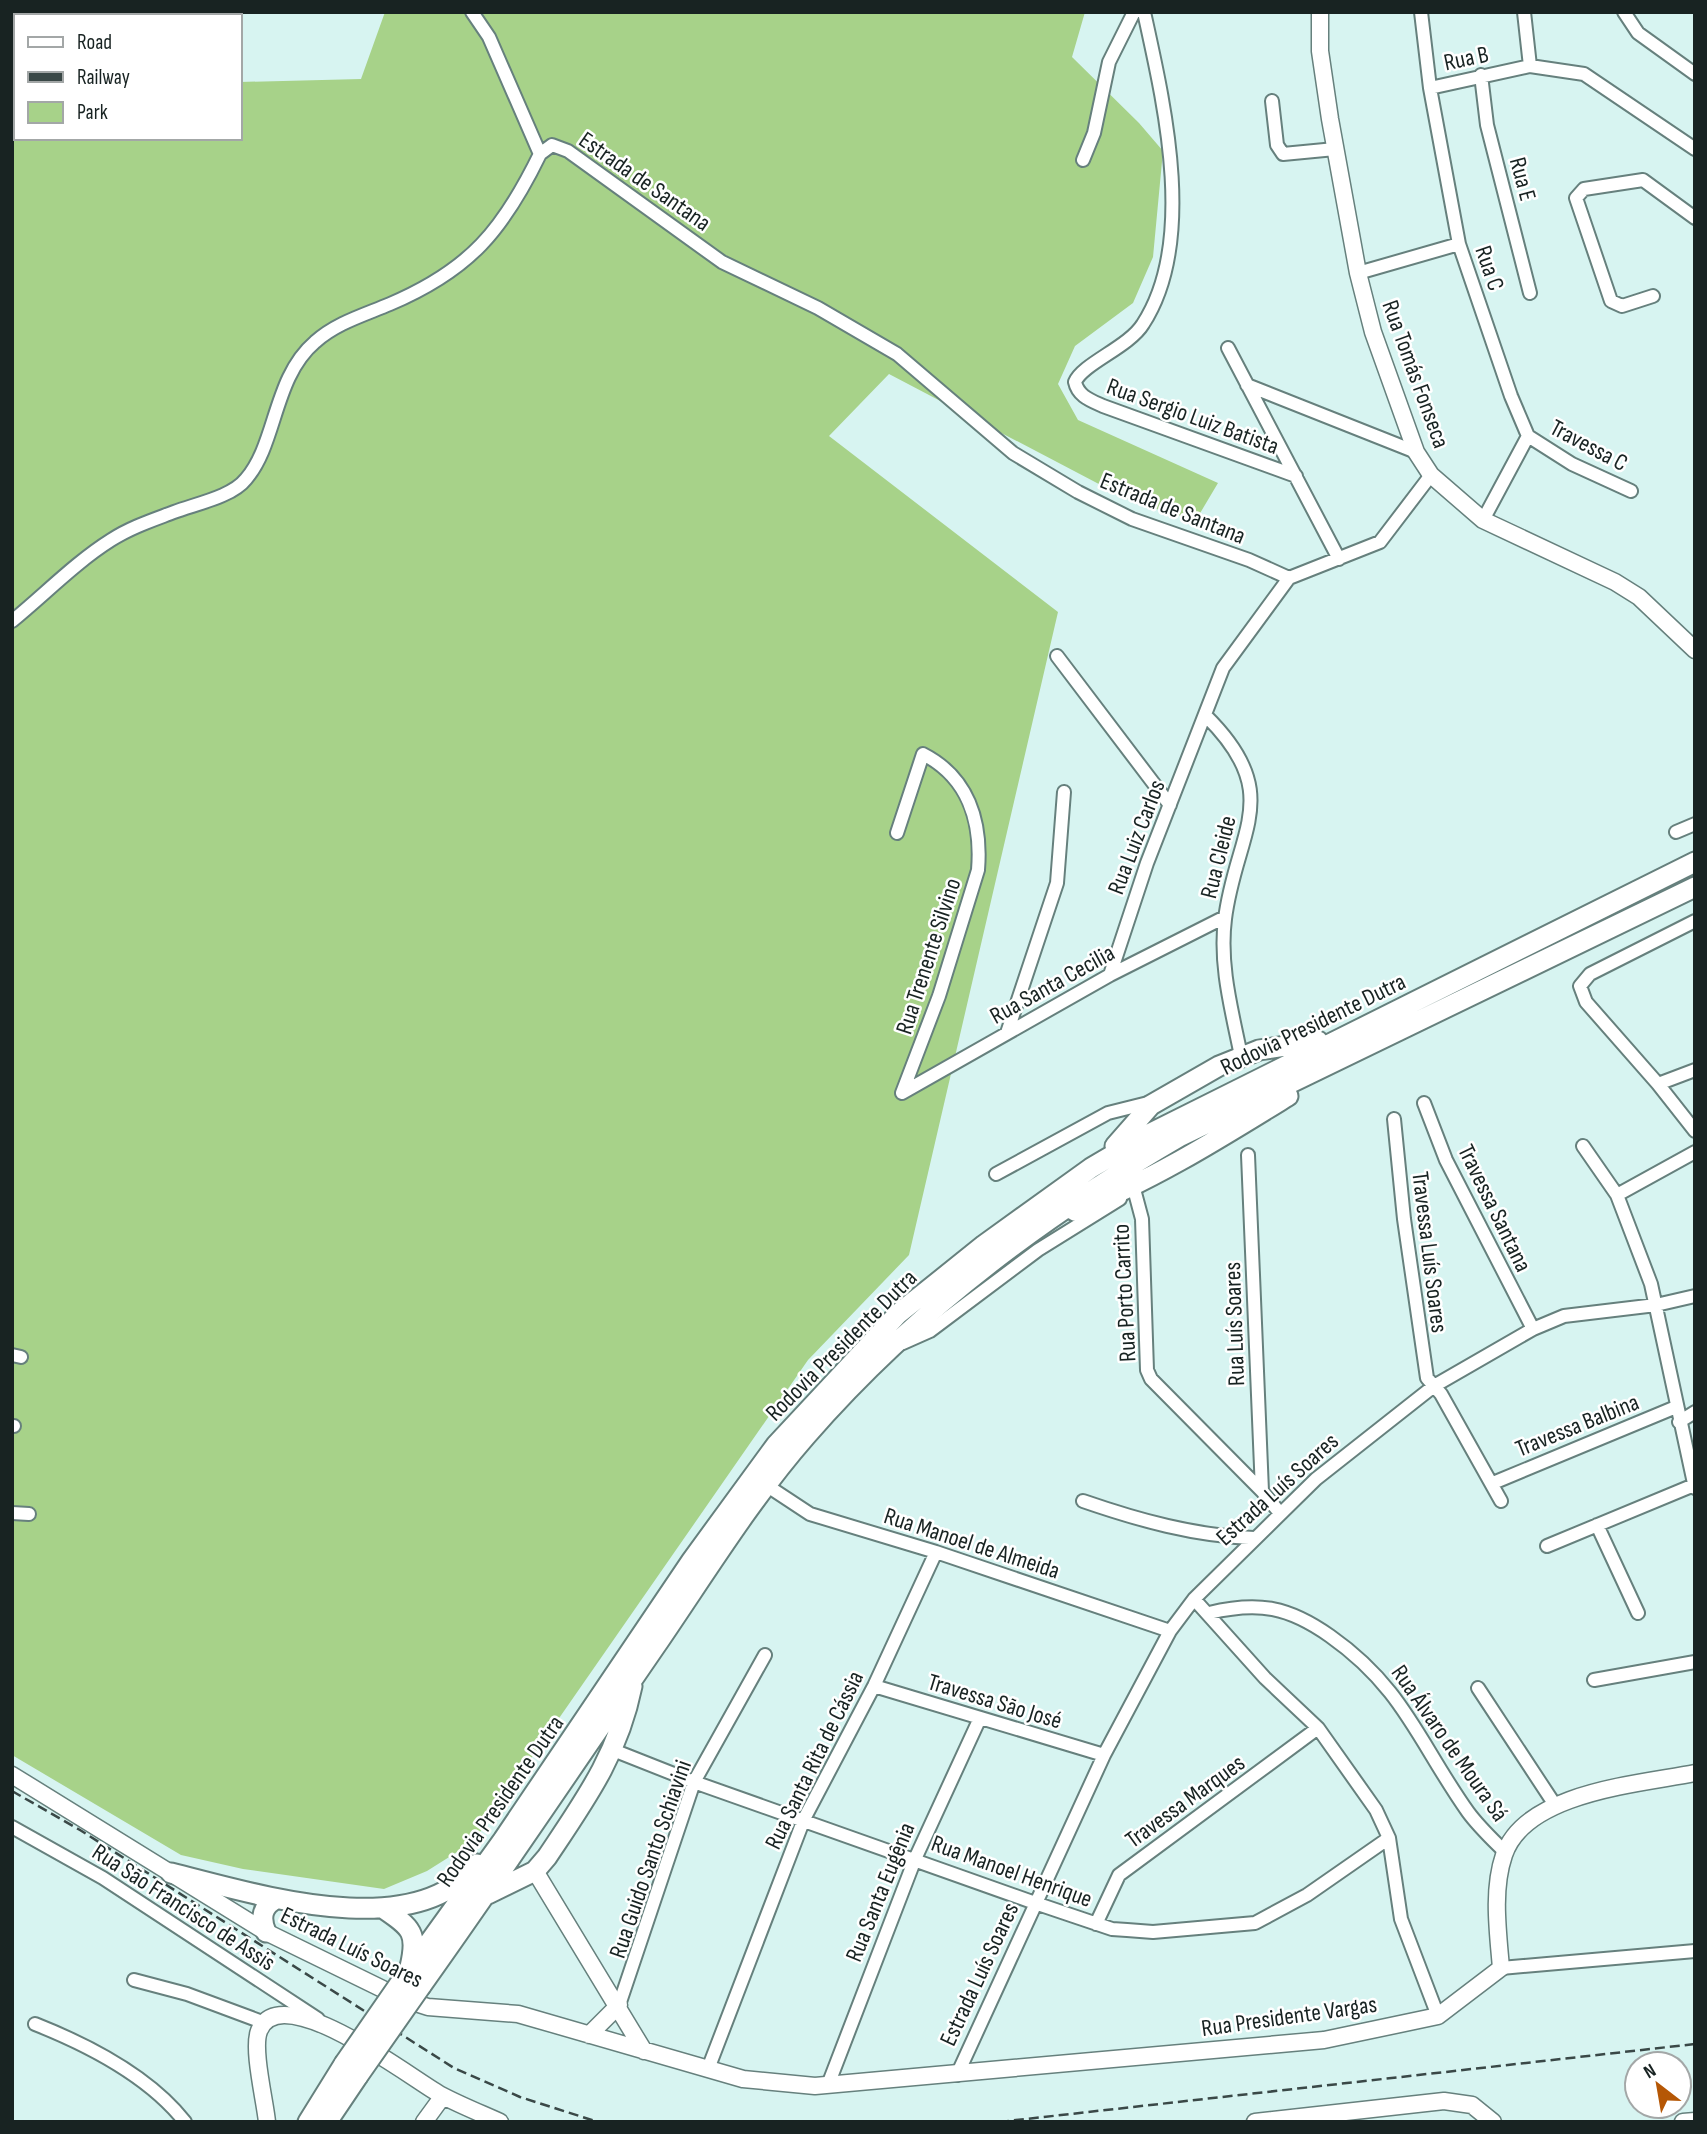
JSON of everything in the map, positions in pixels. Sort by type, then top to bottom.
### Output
[{"type":"highway","name":"Rodovia Presidente Dutra","points":[[317,2118],[639,1639],[776,1445],[898,1314],[951,1271],[1091,1168],[1147,1135],[1695,862]]},
{"type":"highway","name":"Rodovia Presidente Dutra","points":[[412,1977],[487,1894],[766,1485],[807,1435],[942,1302],[1109,1178],[1179,1137],[1695,887]]},
{"type":"highway","points":[[951,1271],[970,1250],[1121,1141],[1147,1109],[1159,1100],[1241,1056],[1278,1046],[1313,1043],[1402,1000],[1519,950]]},
{"type":"highway","points":[[1048,1221],[1137,1185],[1218,1140],[1306,1086],[1443,1020],[1494,985]]},
{"type":"highway","points":[[171,1873],[276,1899],[384,1909],[425,1900],[455,1884],[474,1868],[590,1701],[639,1639]]},
{"type":"highway","points":[[487,1894],[535,1871],[593,1789],[625,1719],[634,1677]]},
{"type":"highway","points":[[266,1932],[263,1914],[266,1907],[276,1899]]},
{"type":"highway","points":[[384,1909],[402,1921],[413,1935],[415,1947],[412,1977]]},
{"type":"main road","name":"Rua Tomás Fonseca","points":[[1320,12],[1320,51],[1358,273],[1373,332],[1416,452],[1431,475],[1483,520],[1615,582],[1639,597],[1694,648]]},
{"type":"main road","points":[[1501,1968],[1498,1889],[1505,1852],[1525,1826],[1555,1805],[1584,1796],[1695,1773]]},
{"type":"main road","name":"Estrada Luís Soares","points":[[12,1774],[266,1932],[421,2006],[505,2012],[758,2082],[828,2085],[957,2075]]},
{"type":"main road","points":[[535,1871],[619,2005],[644,2051]]},
{"type":"main road","name":"Rua Presidente Vargas","points":[[957,2075],[1324,2040],[1438,2016],[1501,1968]]},
{"type":"main road","points":[[589,2035],[619,2005]]},
{"type":"main road","points":[[266,2120],[259,2030],[265,2023],[280,2015],[293,2014],[330,2027],[443,2096],[500,2122]]},
{"type":"main road","points":[[424,2122],[443,2096]]},
{"type":"main road","points":[[1255,2122],[1455,2101],[1472,2105],[1493,2122]]},
{"type":"main road","points":[[298,2122],[317,2118]]},
{"type":"main road","points":[[1683,2122],[1695,2120]]},
{"type":"street","points":[[472,12],[489,37],[540,154]]},
{"type":"street","points":[[1083,160],[1094,133],[1109,62],[1134,12]]},
{"type":"street","name":"Rua Sergio Luiz Batista","points":[[1144,12],[1171,146],[1172,184],[1164,278],[1158,298],[1141,327],[1120,347],[1080,373],[1075,382],[1076,389],[1084,397],[1103,406],[1296,476]]},
{"type":"street","name":"Rua C","points":[[1422,12],[1430,88],[1459,244],[1511,396],[1528,436]]},
{"type":"street","points":[[1524,12],[1530,66],[1584,74],[1695,149]]},
{"type":"street","points":[[1624,12],[1638,33],[1695,74]]},
{"type":"street","name":"Rua B","points":[[1430,88],[1530,66]]},
{"type":"street","name":"Rua E","points":[[1481,75],[1487,125],[1530,293]]},
{"type":"street","points":[[1272,101],[1281,153],[1287,155],[1335,149]]},
{"type":"street","name":"Estrada de Santana","points":[[12,621],[111,540],[136,526],[206,500],[245,481],[254,468],[280,396],[312,344],[329,331],[392,303],[457,267],[490,239],[540,154],[552,145],[568,151],[722,261],[818,308],[897,354],[1013,453],[1078,492],[1132,519],[1249,560],[1289,578]]},
{"type":"street","points":[[1653,296],[1622,306],[1611,301],[1576,198],[1584,189],[1643,180],[1695,218]]},
{"type":"street","points":[[1358,273],[1459,244]]},
{"type":"street","points":[[1228,348],[1339,559]]},
{"type":"street","points":[[1247,386],[1416,452]]},
{"type":"street","points":[[1483,520],[1528,436]]},
{"type":"street","name":"Travessa C","points":[[1528,436],[1572,464],[1630,491]]},
{"type":"street","points":[[1206,716],[1233,652],[1289,578],[1380,542],[1431,475]]},
{"type":"street","points":[[1057,656],[1170,805]]},
{"type":"street","name":"Rua Luiz Carlos","points":[[1110,975],[1147,863],[1206,716]]},
{"type":"street","name":"Rua Cleide","points":[[1206,716],[1234,750],[1247,779],[1252,803],[1248,830],[1225,917],[1224,975],[1241,1056]]},
{"type":"street","name":"Rua Trenente Silvino","points":[[897,833],[923,754],[945,765],[964,790],[977,829],[978,870],[939,996],[902,1093]]},
{"type":"street","points":[[1007,1033],[1057,883],[1064,792]]},
{"type":"street","points":[[1676,832],[1695,824]]},
{"type":"street","name":"Rua Santa Cecilia","points":[[902,1093],[1110,975],[1225,917]]},
{"type":"street","points":[[1695,921],[1590,974],[1580,986],[1586,1002],[1695,1131]]},
{"type":"street","points":[[1658,1084],[1695,1070]]},
{"type":"street","points":[[996,1174],[1108,1113],[1159,1100]]},
{"type":"street","name":"Travessa Santana","points":[[1424,1103],[1447,1160],[1533,1329]]},
{"type":"street","name":"Travessa Luís Soares","points":[[1394,1119],[1419,1332],[1427,1378],[1502,1501]]},
{"type":"street","points":[[1547,1546],[1694,1487],[1656,1305],[1617,1195],[1583,1146]]},
{"type":"street","points":[[1617,1195],[1695,1152]]},
{"type":"street","name":"Rua Luís Soares","points":[[1248,1154],[1262,1491]]},
{"type":"street","points":[[896,1345],[930,1331],[1038,1250],[1137,1185]]},
{"type":"street","name":"Rua Porto Carrito","points":[[1137,1185],[1142,1219],[1147,1370],[1151,1379],[1262,1491],[1279,1512]]},
{"type":"street","name":"Estrada Luís Soares","points":[[957,2075],[1038,1904],[1104,1755],[1170,1631],[1194,1599],[1279,1512],[1316,1479],[1434,1386],[1533,1329],[1564,1316],[1656,1305],[1695,1296]]},
{"type":"street","name":"Travessa Balbina","points":[[1493,1483],[1676,1407]]},
{"type":"street","points":[[1679,1422],[1695,1412]]},
{"type":"street","name":"Rua Manoel de Almeida","points":[[766,1485],[810,1514],[936,1552],[1170,1631]]},
{"type":"street","points":[[1083,1501],[1134,1519],[1230,1537],[1254,1538]]},
{"type":"street","points":[[12,1513],[29,1514]]},
{"type":"street","points":[[1597,1525],[1638,1613]]},
{"type":"street","name":"Rua Santa Rita de Cássia","points":[[708,2068],[804,1819],[874,1686],[936,1552]]},
{"type":"street","points":[[1194,1599],[1265,1678],[1318,1728],[1369,1798],[1389,1838],[1401,1919],[1438,2016]]},
{"type":"street","name":"Rua Álvaro de Moura Sá","points":[[1209,1613],[1252,1608],[1288,1611],[1306,1618],[1355,1654],[1391,1691],[1469,1812],[1505,1852]]},
{"type":"street","name":"Rua Guido Santo Schiavini","points":[[619,2005],[694,1782],[765,1655]]},
{"type":"street","points":[[1594,1680],[1695,1662]]},
{"type":"street","name":"Travessa São José","points":[[874,1686],[1104,1755]]},
{"type":"street","points":[[1478,1688],[1555,1805]]},
{"type":"street","name":"Rua Santa Eugênia","points":[[828,2085],[915,1859],[980,1718]]},
{"type":"street","name":"Travessa Marques","points":[[1096,1924],[1119,1875],[1318,1728]]},
{"type":"street","name":"Rua Manoel Henrique","points":[[613,1750],[694,1782],[1112,1928],[1153,1932],[1255,1923],[1307,1895],[1389,1838]]},
{"type":"street","name":"Rua São Francisco de Assis","points":[[14,1832],[103,1878],[330,2027]]},
{"type":"street","points":[[1501,1968],[1695,1951]]},
{"type":"street","points":[[134,1980],[187,1994],[265,2023]]},
{"type":"street","points":[[35,2024],[78,2041],[114,2063],[151,2090],[185,2122]]},
{"type":"green space","points":[[385,12],[1085,12],[1072,57],[1139,123],[1163,151],[1153,257],[1133,303],[1075,346],[1058,384],[1078,420],[1218,483],[1196,520],[1135,503],[889,374],[829,436],[1058,612],[909,1255],[808,1360],[473,1842],[427,1871],[384,1889],[243,1869],[181,1855],[12,1755],[12,77],[14,74],[14,140],[242,140],[242,82],[361,79]]},
{"type":"railway","points":[[12,1791],[80,1830],[454,2068],[520,2097],[598,2122]]},
{"type":"railway","points":[[999,2122],[1695,2044]]}]
